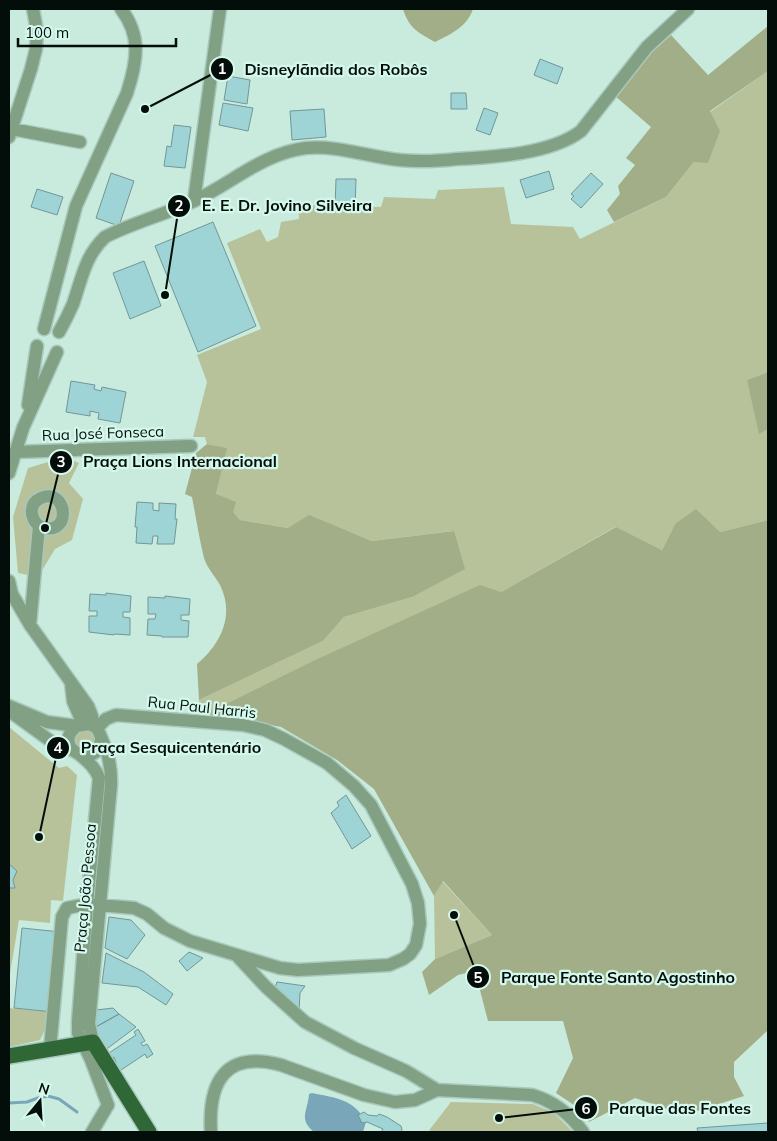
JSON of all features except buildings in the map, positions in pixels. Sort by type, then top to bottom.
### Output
[{"type":"main road","points":[[9,1056],[88,1043],[126,1095],[149,1132]]},
{"type":"street","points":[[33,9],[37,31],[36,49],[10,133],[80,142]]},
{"type":"street","points":[[23,428],[38,346],[76,206],[123,102],[133,75],[136,52],[134,32],[129,19],[120,9]]},
{"type":"street","points":[[194,201],[220,9]]},
{"type":"street","points":[[59,332],[72,306],[88,259],[97,244],[114,232],[194,201],[258,163],[281,154],[307,148],[336,149],[400,160],[424,161],[499,157],[556,145],[571,139],[581,131],[647,47],[688,9]]},
{"type":"street","points":[[9,473],[23,428],[61,338],[59,332],[54,329],[44,329]]},
{"type":"street","points":[[38,346],[39,351],[46,355],[52,355],[56,352]]},
{"type":"street","name":"Rua José Fonseca","points":[[15,452],[191,446]]},
{"type":"street","points":[[30,625],[39,526]]},
{"type":"street","points":[[9,581],[12,594],[30,625],[88,706],[92,716],[90,729]]},
{"type":"street","points":[[9,708],[52,742],[76,753],[89,755],[94,753],[100,744],[73,701],[71,681]]},
{"type":"street","points":[[52,723],[65,714],[73,701]]},
{"type":"street","points":[[9,708],[52,723],[90,729]]},
{"type":"street","name":"Rua Paul Harris","points":[[90,729],[116,715],[243,725],[265,730],[327,763],[354,786],[371,805],[412,884],[418,903],[420,924],[416,946],[410,954],[389,965],[377,967],[298,970],[280,968],[236,955]]},
{"type":"street","points":[[76,753],[69,743],[71,733],[90,729]]},
{"type":"street","name":"Praça João Pessoa","points":[[90,729],[109,755],[112,771],[78,1012],[78,1032],[88,1043],[91,1060],[108,1105]]},
{"type":"street","name":"Praça João Pessoa","points":[[76,753],[91,764],[100,778],[93,904]]},
{"type":"street","points":[[50,1049],[62,917],[67,908],[93,904],[140,910],[176,935],[236,955],[266,987],[305,1022],[354,1048],[406,1071],[437,1090]]},
{"type":"street","points":[[211,1132],[211,1104],[218,1081],[234,1066],[253,1060],[281,1065],[364,1095],[395,1102],[415,1100],[437,1090],[532,1095],[562,1109],[582,1132]]},
{"type":"street","points":[[92,1132],[108,1105],[126,1095]]},
{"type":"green space","points":[[403,9],[473,9],[463,25],[435,42],[414,29]]},
{"type":"green space","points":[[768,26],[768,71],[710,111],[720,131],[708,163],[694,162],[666,197],[614,222],[607,210],[620,194],[618,186],[635,165],[626,158],[651,127],[615,96],[650,54],[671,35],[708,75]]},
{"type":"green space","points":[[768,71],[768,372],[747,380],[768,429],[768,520],[720,532],[675,524],[662,550],[615,527],[501,592],[202,716],[199,700],[323,641],[344,617],[412,597],[453,531],[372,541],[350,532],[288,528],[240,520],[216,494],[226,448],[207,444],[205,437],[193,437],[207,382],[197,355],[261,329],[227,243],[260,229],[267,242],[278,237],[281,222],[299,219],[298,205],[381,207],[384,197],[435,199],[438,190],[504,187],[511,224],[573,227],[580,239],[666,197],[694,162],[710,112]]},
{"type":"green space","points":[[768,372],[768,429],[759,434],[747,380]]},
{"type":"green space","points":[[207,444],[227,448],[216,494],[236,502],[233,512],[240,520],[288,528],[309,515],[372,541],[454,531],[465,569],[412,597],[344,617],[323,641],[199,700],[197,664],[219,638],[226,618],[224,596],[220,585],[204,558],[192,497],[185,494],[196,453]]},
{"type":"green space","points":[[65,457],[79,463],[69,483],[83,499],[72,540],[55,549],[38,577],[18,573],[13,517],[28,468]]},
{"type":"green space","points":[[696,509],[720,532],[768,520],[768,1030],[734,1062],[734,1077],[744,1096],[685,1115],[635,1098],[589,1122],[574,1105],[556,1093],[573,1058],[563,1021],[488,1021],[475,971],[458,975],[429,995],[422,972],[435,959],[492,935],[443,881],[434,896],[374,789],[337,760],[281,727],[246,720],[202,716],[311,662],[480,585],[501,592],[616,527],[662,550],[675,524]]},
{"type":"green space","points":[[9,727],[59,768],[67,766],[77,775],[63,901],[51,900],[50,923],[19,920],[9,979]]},
{"type":"green space","points":[[85,730],[92,733],[95,740],[92,747],[85,750],[78,747],[75,740],[78,733]]},
{"type":"green space","points":[[442,881],[492,935],[435,959],[434,896]]},
{"type":"green space","points":[[9,1008],[53,1012],[40,1040],[9,1047]]},
{"type":"green space","points":[[451,1102],[533,1104],[554,1113],[573,1132],[429,1132]]},
{"type":"water","points":[[312,1093],[344,1101],[356,1108],[366,1122],[363,1132],[314,1132],[305,1119],[309,1094]]},
{"type":"waterway","points":[[9,1103],[27,1102],[48,1096],[59,1099],[77,1112]]},
{"type":"place","name":"Disneylãndia dos Robôs","points":[[145,109]]},
{"type":"place","name":"E. E. Dr. Jovino Silveira","points":[[165,295]]},
{"type":"place","name":"Praça Lions Internacional","points":[[45,528]]},
{"type":"place","name":"Praça Sesquicentenário","points":[[39,837]]},
{"type":"place","name":"Parque Fonte Santo Agostinho","points":[[454,915]]},
{"type":"place","name":"Parque das Fontes","points":[[499,1118]]}]
